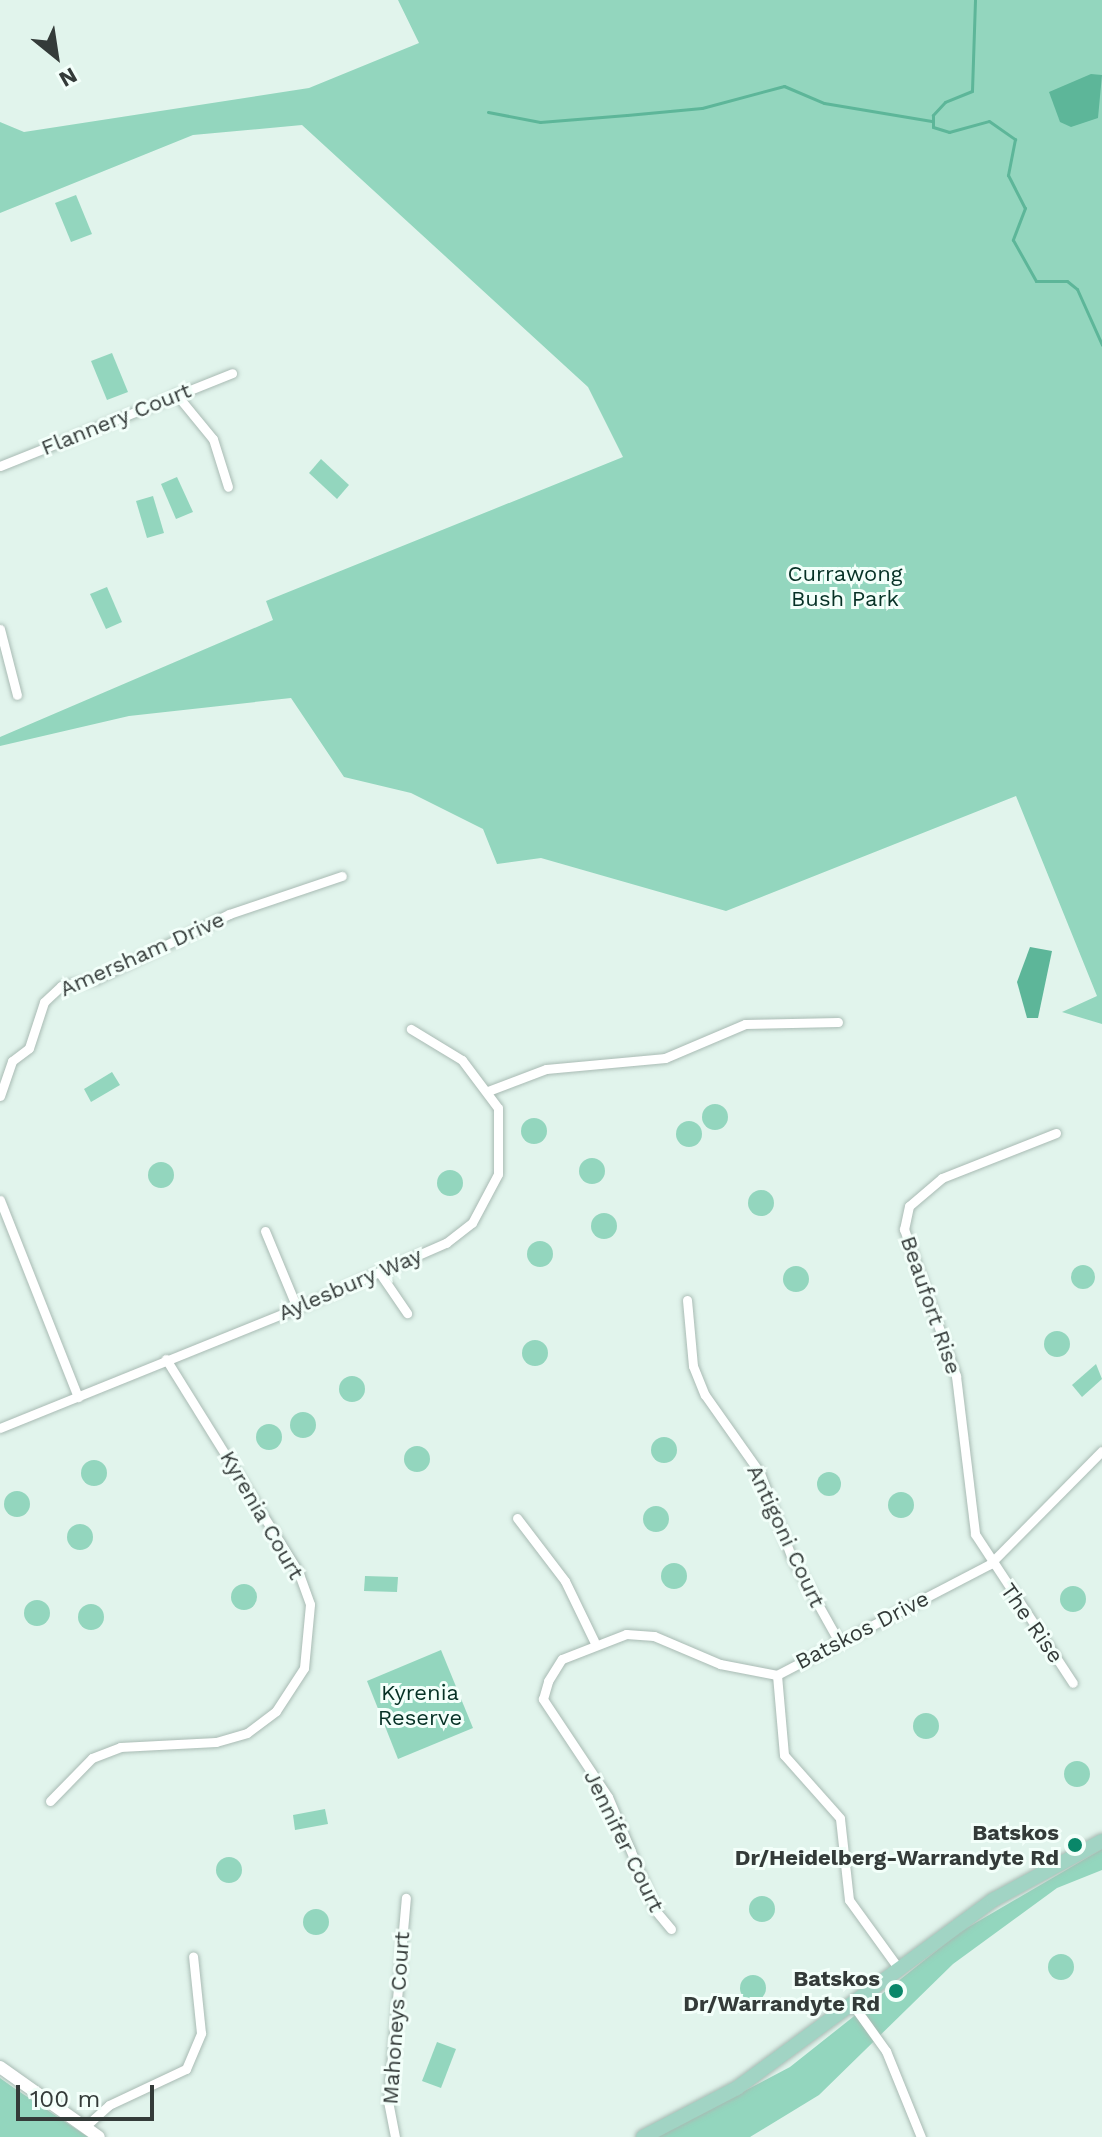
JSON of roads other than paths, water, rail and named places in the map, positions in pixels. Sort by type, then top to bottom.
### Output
[{"type":"main road","points":[[643,2137],[737,2088],[993,1900],[1102,1841]]},
{"type":"main road","points":[[0,2067],[88,2124],[99,2137]]},
{"type":"street","name":"Flannery Court","points":[[0,466],[232,373]]},
{"type":"street","points":[[176,394],[213,439],[228,487]]},
{"type":"street","points":[[0,629],[17,695]]},
{"type":"street","name":"Amersham Drive","points":[[0,1096],[12,1061],[29,1048],[44,1002],[61,986],[96,979],[229,914],[342,876]]},
{"type":"street","points":[[488,1091],[546,1069],[665,1058],[745,1024],[838,1022]]},
{"type":"street","name":"Aylesbury Way","points":[[0,1428],[297,1308],[446,1243],[485,1204],[502,1141],[488,1091],[462,1060],[411,1029]]},
{"type":"street","name":"Beaufort Rise","points":[[990,1564],[965,1499],[956,1376],[904,1229],[909,1206],[942,1178],[1056,1133]]},
{"type":"street","points":[[0,1200],[78,1397]]},
{"type":"street","points":[[265,1231],[297,1308]]},
{"type":"street","points":[[379,1272],[407,1313]]},
{"type":"street","name":"Antigoni Court","points":[[687,1300],[693,1366],[705,1395],[760,1473],[791,1556],[838,1640]]},
{"type":"street","name":"Kyrenia Court","points":[[50,1801],[92,1758],[120,1747],[216,1742],[247,1733],[276,1711],[304,1668],[310,1604],[299,1573],[166,1359]]},
{"type":"street","name":"Batskos Drive","points":[[899,1969],[849,1900],[840,1818],[784,1755],[777,1675],[838,1640],[990,1564],[1102,1451]]},
{"type":"street","points":[[517,1518],[565,1581],[594,1641]]},
{"type":"street","name":"The Rise","points":[[990,1564],[1073,1683]]},
{"type":"street","name":"Jennifer Court","points":[[671,1929],[656,1911],[608,1797],[543,1699],[562,1659],[594,1641],[654,1636],[720,1664],[777,1675]]},
{"type":"street","name":"Mahoneys Court","points":[[395,2137],[388,2102],[406,1898]]},
{"type":"street","points":[[88,2124],[109,2105],[186,2069],[201,2033],[193,1956]]},
{"type":"street","points":[[853,2005],[886,2051],[921,2137]]},
{"type":"waterway","points":[[975,0],[972,91],[945,102],[933,115],[933,127],[949,132],[989,121],[1015,139],[1008,175],[1025,208],[1013,240],[1036,281],[1067,281],[1077,289],[1102,345]]},
{"type":"waterway","points":[[488,112],[540,122],[627,115],[702,108],[784,86],[824,103],[931,121]]},
{"type":"place","name":"Batskos Dr/Heidelberg-Warrandyte Rd","points":[[1075,1845]]},
{"type":"place","name":"Batskos Dr/Warrandyte Rd","points":[[896,1991]]},
{"type":"park label","name":"Currawong Bush Park","points":[[845,586]]},
{"type":"park label","name":"Kyrenia Reserve","points":[[420,1704]]}]
